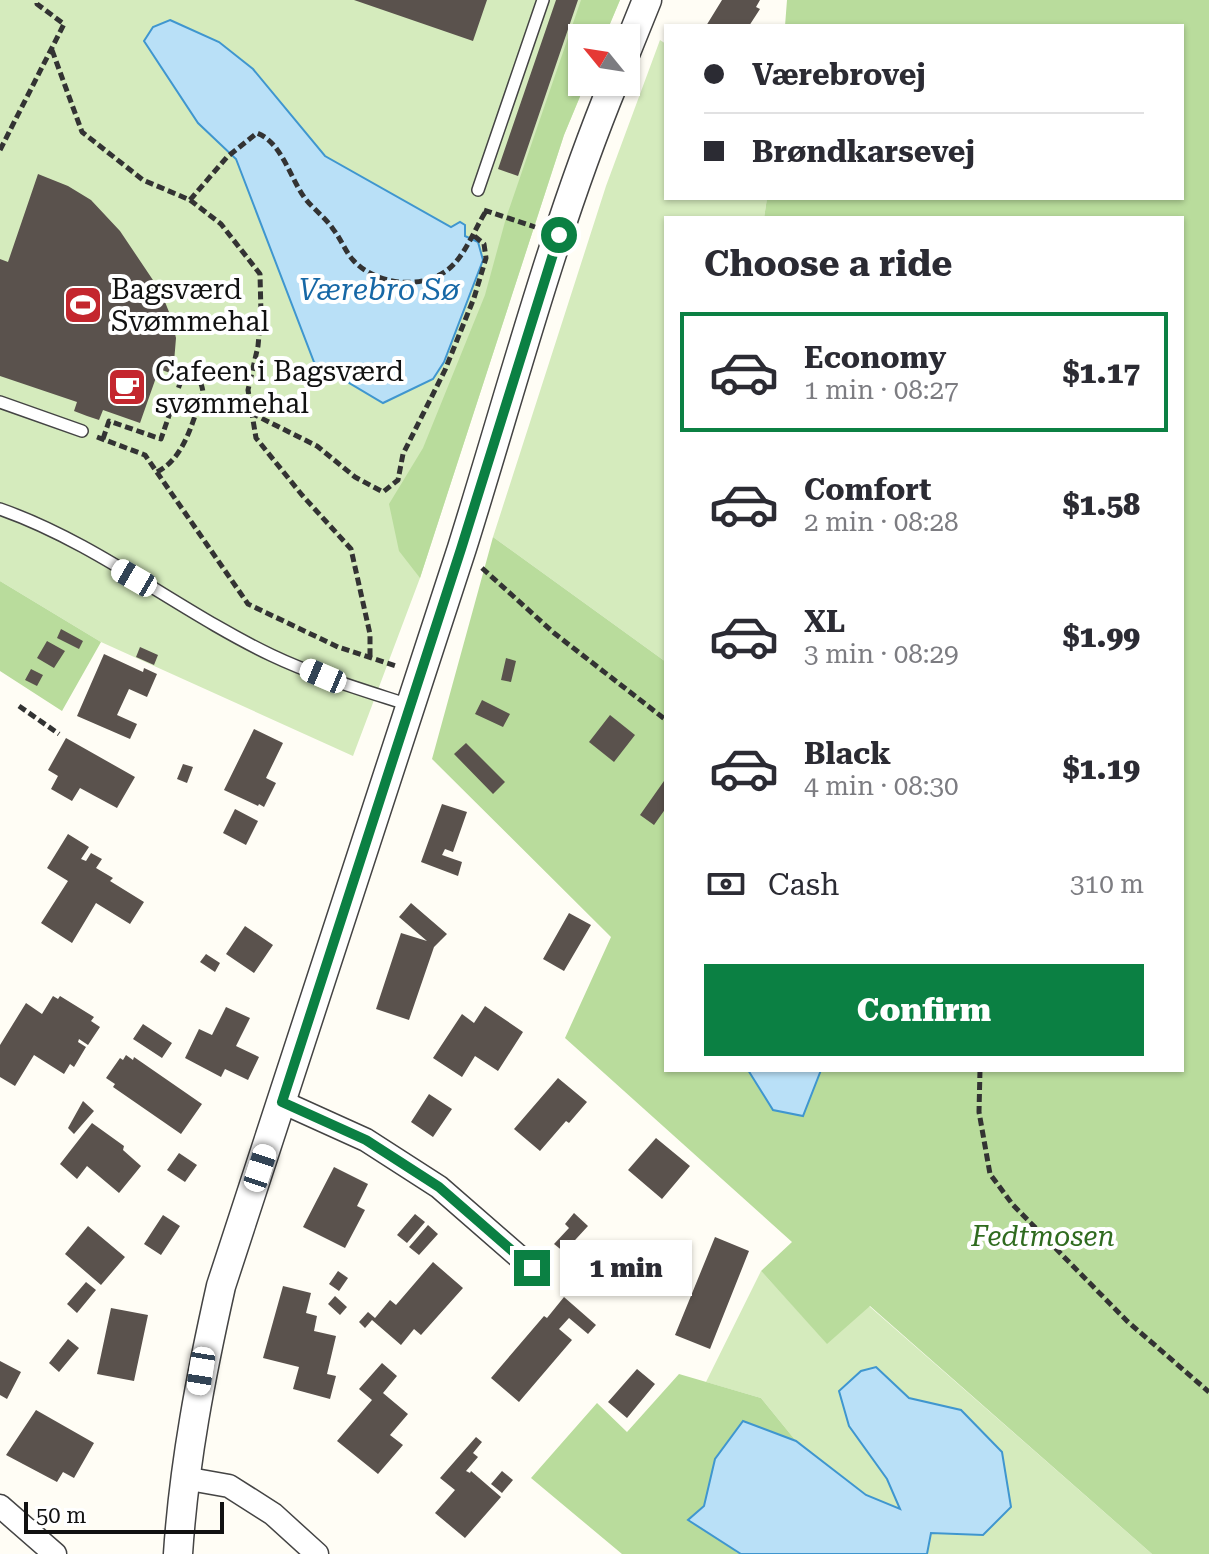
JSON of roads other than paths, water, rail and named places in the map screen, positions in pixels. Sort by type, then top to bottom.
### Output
[{"type":"street","points":[[637,24],[647,0]]},
{"type":"street","points":[[178,1554],[184,1478],[201,1371],[221,1286],[461,549],[559,235],[591,137],[608,96]]},
{"type":"street","points":[[282,1102],[366,1140],[439,1187],[532,1268]]},
{"type":"street","points":[[184,1478],[229,1486],[273,1514],[317,1554]]},
{"type":"street","points":[[0,1506],[55,1554]]},
{"type":"lane","points":[[478,190],[543,0]]},
{"type":"lane","points":[[0,402],[82,431]]},
{"type":"lane","points":[[0,509],[79,547],[270,655],[410,705]]},
{"type":"water","name":"Værebro Sø","points":[[170,20],[219,42],[253,69],[325,156],[451,227],[460,222],[465,225],[465,236],[478,242],[483,260],[444,362],[433,379],[383,403],[314,362],[236,159],[198,123],[144,41],[153,27]]},
{"type":"water","points":[[749,1072],[820,1072],[803,1116],[773,1110]]},
{"type":"water","points":[[876,1367],[909,1398],[961,1410],[1002,1452],[1011,1507],[983,1535],[931,1533],[927,1554],[741,1554],[688,1520],[704,1506],[715,1459],[743,1421],[796,1441],[866,1495],[900,1509],[887,1479],[849,1426],[839,1391],[861,1371]]},
{"type":"place","name":"Bagsværd Svømmehal","points":[[83,305]]},
{"type":"place","name":"Cafeen i Bagsværd svømmehal","points":[[127,387]]},
{"type":"park label","name":"Fedtmosen","points":[[1043,1236]]}]
